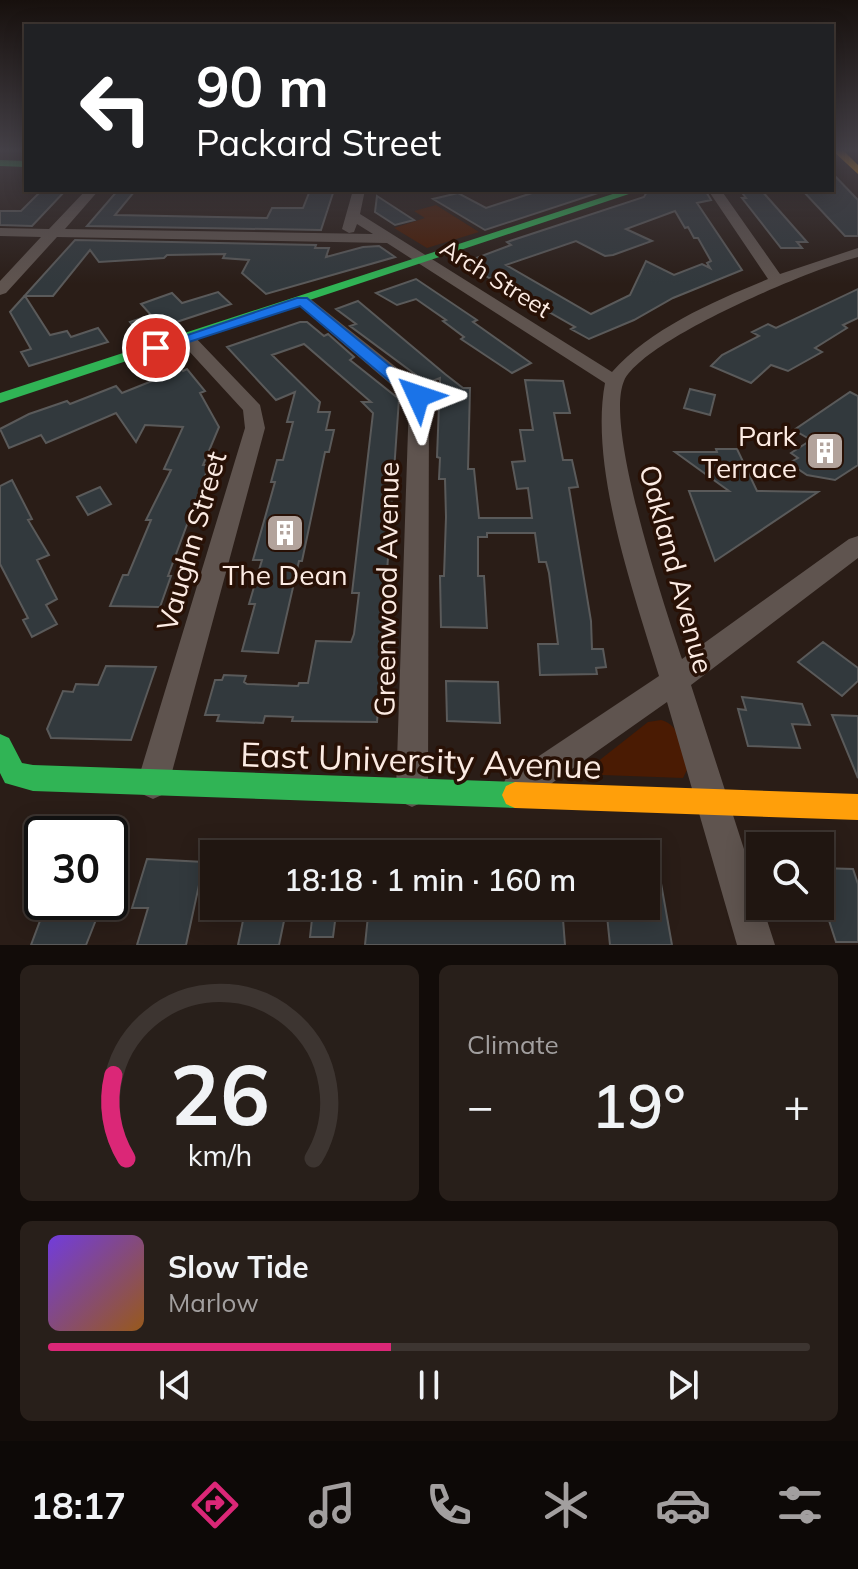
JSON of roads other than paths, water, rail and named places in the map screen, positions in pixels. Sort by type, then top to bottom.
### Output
[{"type":"main road","points":[[1,396],[621,195]]},
{"type":"main road","name":"East University Avenue","points":[[1,755],[14,774],[23,777],[858,807]]},
{"type":"street","points":[[0,290],[88,195]]},
{"type":"street","points":[[347,238],[358,195]]},
{"type":"street","points":[[718,195],[778,282]]},
{"type":"street","name":"Arch Street","points":[[352,215],[614,381]]},
{"type":"street","points":[[0,232],[389,239]]},
{"type":"street","points":[[614,381],[652,344],[817,264],[858,252]]},
{"type":"street","name":"Greenwood Avenue","points":[[302,300],[414,391],[419,400],[412,791]]},
{"type":"street","name":"Vaughn Street","points":[[153,783],[255,428],[253,409],[186,338]]},
{"type":"street","name":"Oakland Avenue","points":[[614,381],[610,413],[623,506],[756,945]]},
{"type":"street","points":[[507,796],[676,680],[858,545]]},
{"type":"place","name":"Park Terrace","points":[[825,451]]},
{"type":"place","name":"The Dean","points":[[285,533]]}]
